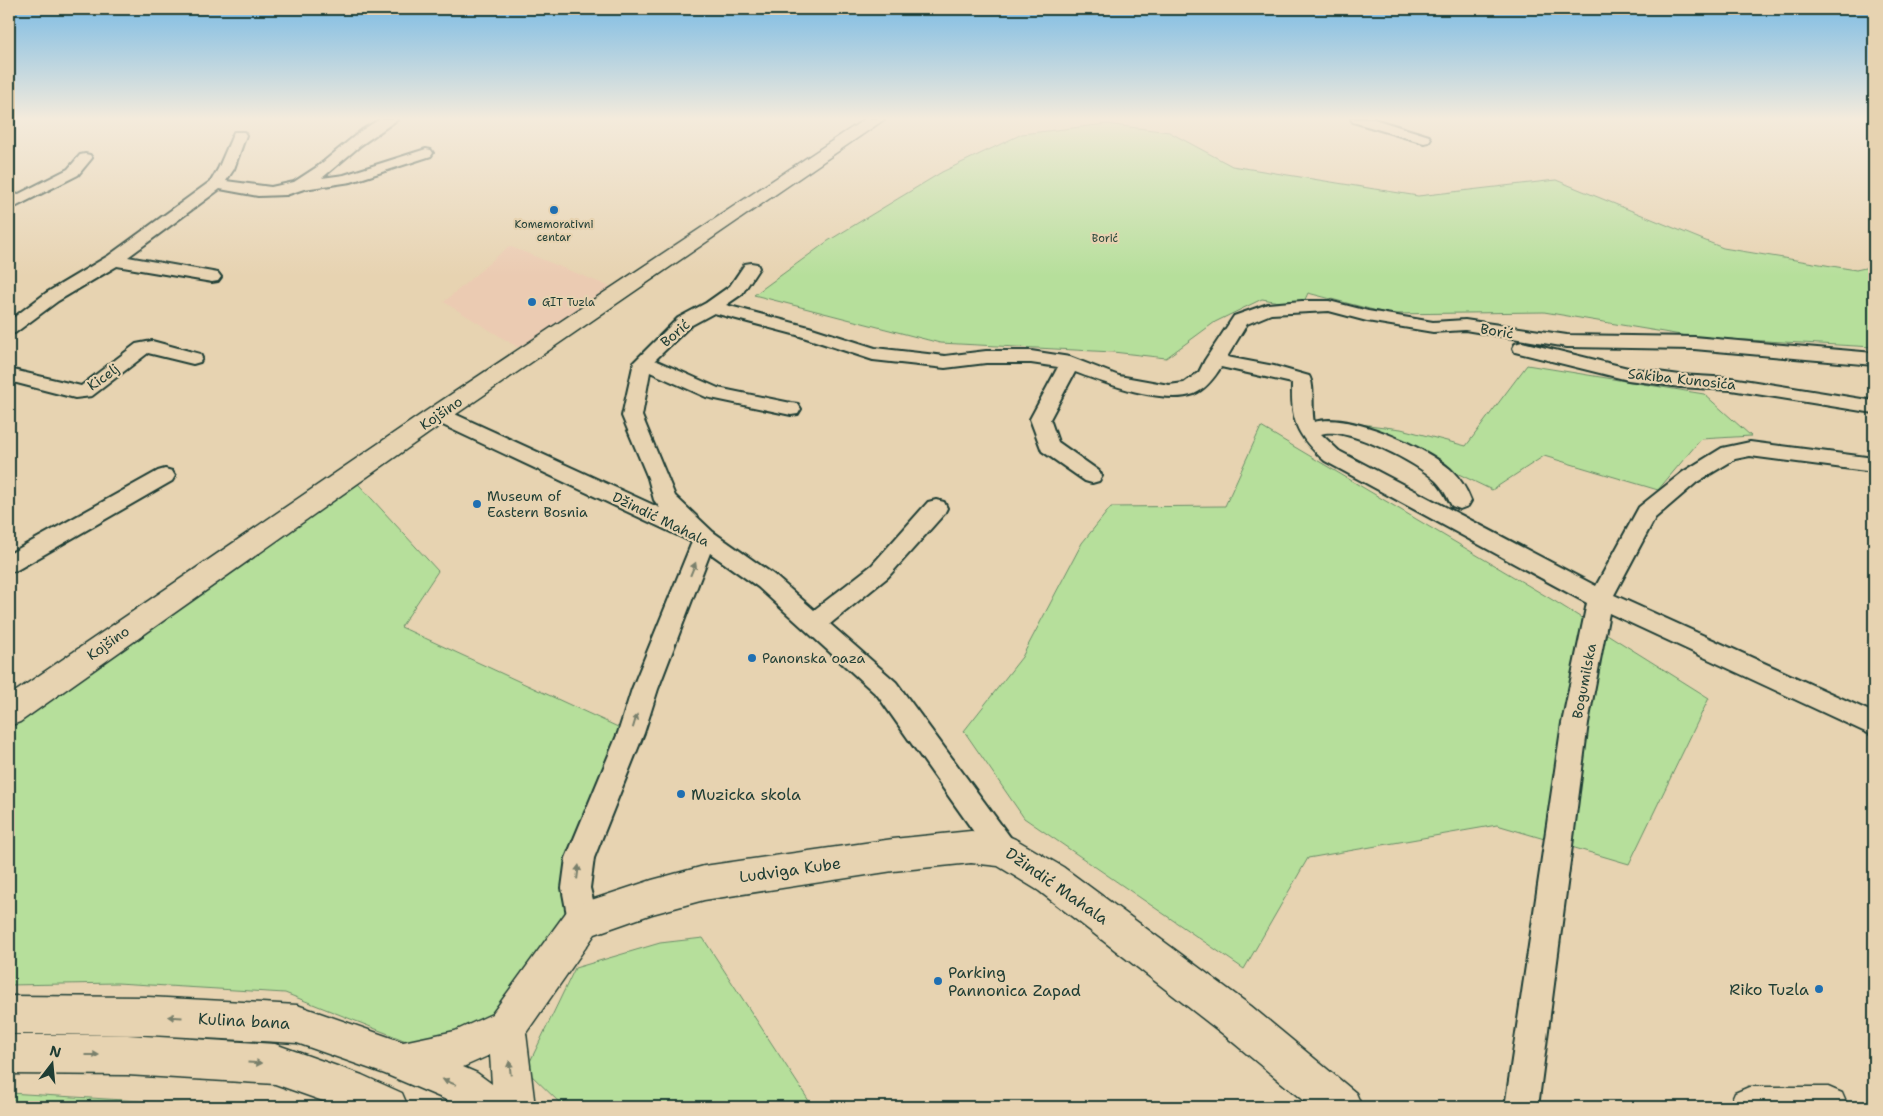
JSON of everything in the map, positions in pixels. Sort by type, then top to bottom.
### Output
[{"type":"street","points":[[9,205],[74,171]]},
{"type":"street","points":[[9,329],[52,297],[114,260],[217,184],[225,171]]},
{"type":"street","points":[[302,186],[322,171]]},
{"type":"street","points":[[217,184],[246,190],[273,192],[346,179],[370,171]]},
{"type":"street","name":"Kojšino","points":[[9,713],[721,221],[797,171]]},
{"type":"street","points":[[114,260],[212,277]]},
{"type":"street","points":[[712,307],[736,290],[751,268]]},
{"type":"street","name":"Borić","points":[[643,362],[684,322],[712,307],[803,331],[873,354],[945,362],[986,356],[1031,357],[1070,363],[1115,381],[1169,390],[1190,388],[1206,376],[1240,320],[1268,309],[1329,306],[1367,316],[1433,327],[1465,325],[1567,341],[1694,343],[1874,359]]},
{"type":"street","name":"Sakiba Kunosića","points":[[1433,327],[1628,374],[1680,381],[1730,384],[1874,407]]},
{"type":"street","name":"Kicelj","points":[[9,375],[75,392],[85,392],[143,348],[152,347],[193,358]]},
{"type":"street","points":[[1214,360],[1274,372],[1302,380],[1301,417],[1312,439],[1332,456],[1600,599],[1874,726]]},
{"type":"street","points":[[402,1062],[457,1050],[506,1028],[583,920],[576,888],[580,858],[631,733],[644,689],[705,538],[665,500],[632,416],[636,388],[643,362],[713,393],[791,409]]},
{"type":"street","points":[[1070,363],[1040,419],[1049,446],[1092,476]]},
{"type":"street","name":"Džindić Mahala","points":[[439,415],[705,538],[766,581],[887,689],[1003,850],[1051,879],[1237,1020],[1342,1107]]},
{"type":"street","points":[[1308,432],[1322,426],[1372,435],[1413,455],[1442,473],[1460,494],[1460,501]]},
{"type":"street","name":"Bogumilska","points":[[1521,1107],[1576,723],[1600,599],[1647,513],[1690,477],[1729,453],[1750,449],[1874,465]]},
{"type":"street","points":[[9,564],[165,476]]},
{"type":"street","points":[[813,624],[880,571],[936,508]]},
{"type":"street","name":"Ludviga Kube","points":[[583,920],[652,897],[704,883],[948,848],[971,847],[1003,850]]},
{"type":"street","name":"Kulina bana","points":[[9,1015],[148,1016],[297,1024],[402,1062],[463,1087],[490,1107]]},
{"type":"street","points":[[506,1028],[515,1107]]},
{"type":"street","points":[[9,1055],[127,1055],[274,1064],[362,1095],[388,1107]]},
{"type":"street","points":[[1749,1107],[1828,1107]]},
{"type":"shaded area","points":[[509,246],[618,290],[522,350],[444,302]]},
{"type":"green space","name":"Borić","points":[[1263,171],[1418,196],[1556,180],[1723,248],[1856,270],[1874,266],[1874,347],[1693,337],[1544,312],[1389,314],[1308,293],[1302,306],[1262,299],[1215,322],[1166,358],[1113,352],[940,343],[754,295],[828,241],[942,172]]},
{"type":"green space","points":[[1527,365],[1704,394],[1751,436],[1701,439],[1658,490],[1544,456],[1492,490],[1352,423],[1401,429],[1466,446]]},
{"type":"green space","points":[[1261,427],[1556,602],[1709,698],[1629,864],[1497,825],[1308,858],[1244,969],[1024,818],[964,731],[1022,657],[1082,543],[1111,507],[1225,506]]},
{"type":"green space","points":[[350,475],[438,571],[401,627],[631,733],[580,858],[583,920],[506,1028],[439,1054],[285,993],[117,983],[9,985],[9,713]]},
{"type":"green space","points":[[703,938],[813,1107],[564,1107],[526,1070],[575,968],[660,943]]},
{"type":"green space","points":[[9,1093],[205,1105],[217,1107],[9,1107]]},
{"type":"place","name":"Komemorativni centar","points":[[554,210]]},
{"type":"place","name":"GIT Tuzla","points":[[532,302]]},
{"type":"place","name":"Museum of Eastern Bosnia","points":[[477,504]]},
{"type":"place","name":"Panonska oaza","points":[[752,658]]},
{"type":"place","name":"Muzicka skola","points":[[681,794]]},
{"type":"place","name":"Parking Pannonica Zapad","points":[[938,981]]},
{"type":"place","name":"Riko Tuzla","points":[[1819,989]]}]
